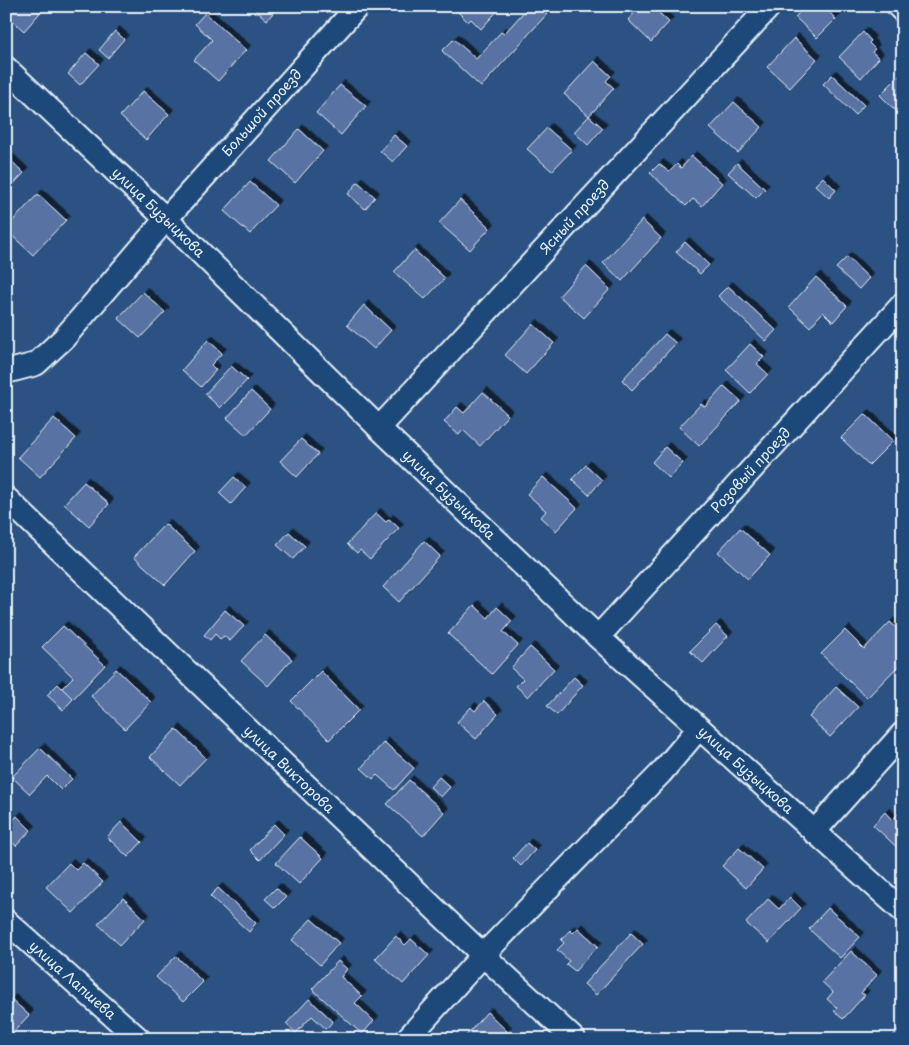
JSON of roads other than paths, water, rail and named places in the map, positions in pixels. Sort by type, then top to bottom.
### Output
[{"type":"street","name":"Большой проезд","points":[[6,372],[36,364],[64,338],[166,219],[358,6]]},
{"type":"street","name":"Ясный проезд","points":[[380,428],[770,6]]},
{"type":"street","points":[[898,6],[903,11]]},
{"type":"street","name":"улица Бузыцкова","points":[[6,68],[166,219],[598,637],[903,911]]},
{"type":"street","name":"Розовый проезд","points":[[598,637],[903,304]]},
{"type":"street","name":"улица Викторова","points":[[6,498],[483,955],[574,1039]]},
{"type":"street","points":[[407,1039],[483,955],[661,773],[699,728]]},
{"type":"street","points":[[814,832],[903,733]]},
{"type":"street","name":"улица Лапшева","points":[[6,921],[139,1039]]}]
